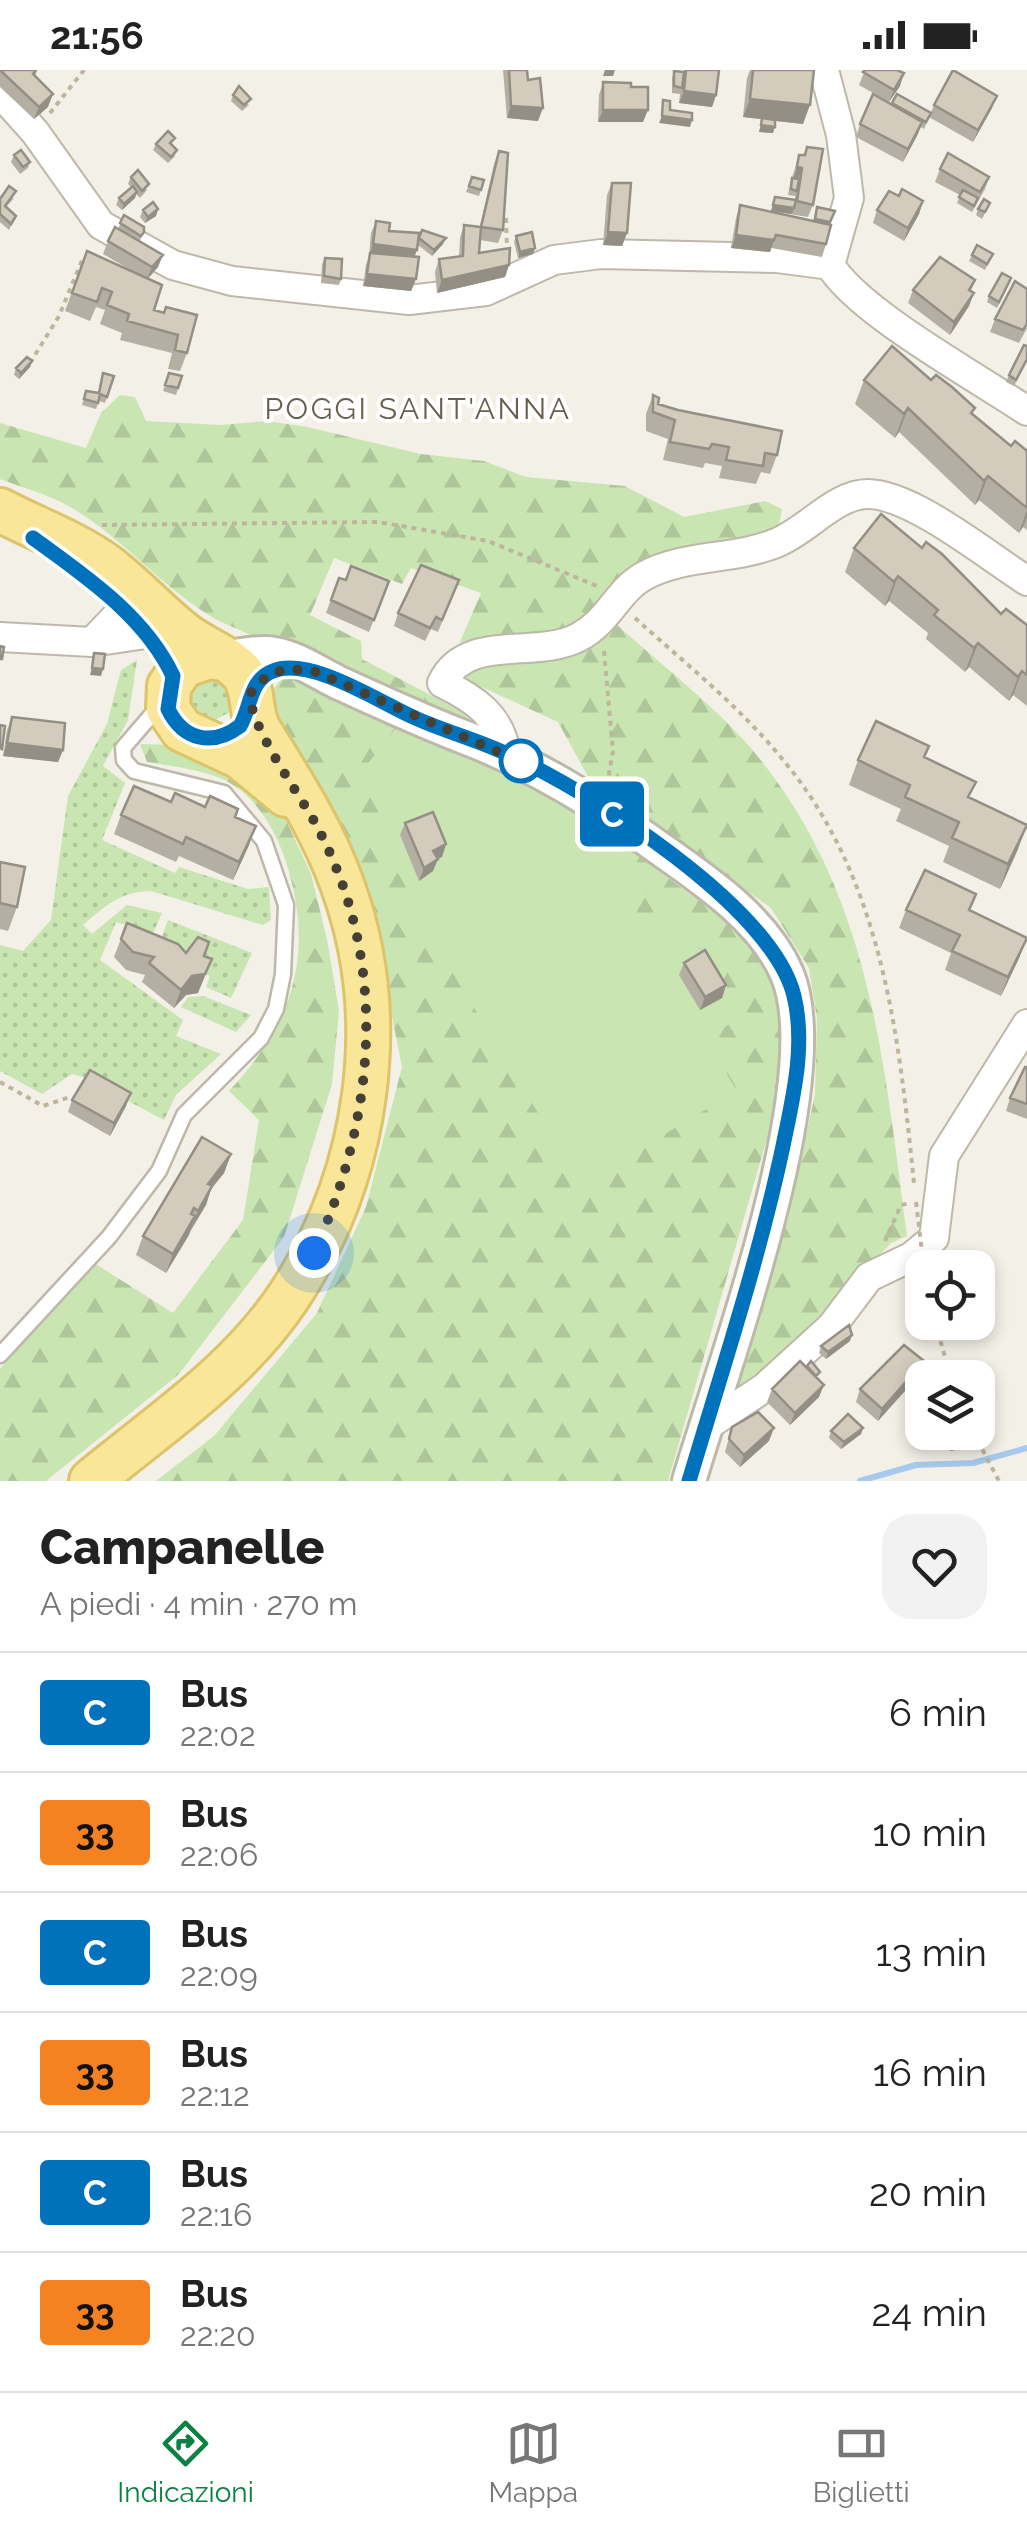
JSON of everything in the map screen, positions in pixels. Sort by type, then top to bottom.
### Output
[{"type":"main road","points":[[0,512],[133,621],[182,711],[254,768],[320,832]]},
{"type":"main road","points":[[0,512],[105,564],[186,635],[242,672],[257,726],[320,832],[351,914],[368,1019],[365,1093],[342,1189],[314,1253],[254,1342],[208,1387],[91,1481]]},
{"type":"main road","points":[[182,711],[195,659],[223,659]]},
{"type":"main road","points":[[182,711],[240,726],[250,699]]},
{"type":"street","points":[[824,70],[841,135],[849,198],[836,232],[830,265],[840,281],[879,310],[1027,411]]},
{"type":"street","points":[[0,93],[35,132],[101,225],[173,266],[232,280],[410,300],[486,291],[554,260],[601,254],[777,258],[830,265]]},
{"type":"street","points":[[506,753],[502,731],[489,712],[442,683],[448,672],[470,655],[544,649],[576,639],[610,613],[626,590],[644,576],[770,546],[797,534],[843,500],[858,494],[874,494],[909,506],[1027,581]]},
{"type":"street","points":[[0,637],[92,642],[110,625],[133,621],[130,602],[143,604],[191,644],[223,659],[278,654],[417,719],[506,753],[595,802],[754,923],[787,974],[796,1007],[799,1042],[794,1094],[773,1196],[689,1481]]},
{"type":"street","points":[[250,699],[270,671],[289,668],[316,672]]},
{"type":"street","points":[[705,1427],[777,1376],[832,1326],[870,1278],[911,1258],[934,1238],[944,1156],[1027,1024]]},
{"type":"lane","points":[[0,1355],[108,1236],[159,1171],[184,1115],[261,1038],[276,1008],[283,974],[286,905],[264,841],[224,793],[134,771],[124,760],[123,748],[132,736],[182,711]]},
{"type":"lane","points":[[132,736],[182,711]]},
{"type":"path","points":[[35,132],[84,70]]},
{"type":"path","points":[[506,218],[509,258],[526,272]]},
{"type":"path","points":[[30,363],[60,316],[83,258]]},
{"type":"path","points":[[92,526],[136,522],[378,522],[488,541],[581,577],[610,613],[723,697],[788,765],[828,829],[875,938],[888,986],[914,1184]]},
{"type":"path","points":[[595,802],[608,781],[613,751],[610,613]]},
{"type":"path","points":[[0,1082],[43,1106],[70,1097]]},
{"type":"path","points":[[870,1278],[873,1261],[901,1205],[916,1202],[922,1250]]},
{"type":"path","points":[[983,1450],[999,1481]]},
{"type":"green space","points":[[120,395],[135,397],[146,421],[220,425],[267,421],[307,427],[421,454],[484,461],[526,477],[625,486],[684,517],[765,501],[782,509],[778,530],[650,562],[596,615],[557,637],[460,642],[481,593],[411,568],[402,584],[334,558],[310,615],[361,641],[362,659],[468,715],[464,729],[219,621],[180,595],[72,508],[0,479],[0,423],[86,448],[101,413]]},
{"type":"green space","points":[[615,623],[728,723],[759,758],[797,812],[827,868],[849,926],[867,985],[890,1109],[907,1236],[891,1243],[759,1379],[726,1404],[788,1220],[815,1094],[817,1019],[809,968],[771,908],[591,782],[558,722],[462,678],[474,668],[570,653],[602,636]]},
{"type":"green space","points":[[137,660],[128,720],[103,766],[125,783],[102,840],[175,873],[179,867],[248,889],[269,887],[271,920],[263,925],[151,891],[122,897],[83,925],[92,934],[127,905],[162,913],[153,933],[116,922],[100,960],[183,1020],[176,1036],[221,1054],[176,1095],[164,1120],[83,1077],[72,1074],[42,1094],[0,1071],[0,945],[23,951],[51,920],[68,796],[107,724],[121,670]]},
{"type":"green space","points":[[227,677],[232,711],[209,723],[192,716],[185,686],[189,680]]},
{"type":"green space","points":[[283,677],[304,678],[399,724],[737,1091],[630,926],[642,892],[610,835],[744,934],[780,998],[783,1083],[668,1481],[156,1481],[214,1436],[317,1313],[366,1207],[402,1067],[372,916],[332,810],[266,717],[271,692]]},
{"type":"green space","points":[[399,724],[566,805],[610,835],[642,892],[632,921],[639,933],[667,917],[712,961],[744,1016],[706,1038],[737,1091],[581,1184],[411,903],[366,766]]},
{"type":"green space","points":[[140,744],[171,745],[264,793],[285,818],[311,874],[327,939],[339,1011],[332,1084],[284,1237],[179,1374],[46,1481],[0,1481],[0,1369],[94,1263],[173,1313],[243,1220],[259,1120],[229,1091],[269,1039],[293,985],[298,957],[295,895],[273,831],[252,801],[235,786],[204,773],[147,762]]},
{"type":"green space","points":[[168,920],[252,953],[231,998],[206,987],[210,976],[156,953]]},
{"type":"green space","points":[[203,996],[251,1015],[236,1032],[181,1007],[188,997]]},
{"type":"building","points":[[0,70],[36,70],[33,74],[53,94],[39,107]]},
{"type":"building","points":[[509,70],[527,70],[528,80],[540,78],[543,108],[511,106]]},
{"type":"building","points":[[686,70],[719,70],[716,95],[684,91]]},
{"type":"building","points":[[753,70],[814,70],[810,105],[750,99]]},
{"type":"building","points":[[865,70],[897,70],[904,73],[894,90]]},
{"type":"building","points":[[953,70],[997,96],[978,130],[934,105]]},
{"type":"building","points":[[674,71],[684,72],[682,88],[674,86]]},
{"type":"building","points":[[603,82],[648,87],[648,110],[603,110]]},
{"type":"building","points":[[239,86],[251,99],[244,105],[233,95]]},
{"type":"building","points":[[873,94],[922,122],[908,149],[860,124]]},
{"type":"building","points":[[897,94],[931,113],[926,122],[892,103]]},
{"type":"building","points":[[663,100],[670,101],[670,110],[692,113],[692,120],[662,116]]},
{"type":"building","points":[[762,118],[775,120],[775,127],[761,125]]},
{"type":"building","points":[[168,131],[175,138],[170,143],[177,150],[171,157],[156,144]]},
{"type":"building","points":[[807,147],[823,149],[813,205],[797,201],[802,168],[797,167],[799,155],[805,155]]},
{"type":"building","points":[[21,150],[30,162],[23,167],[14,155]]},
{"type":"building","points":[[499,151],[508,153],[503,230],[481,227]]},
{"type":"building","points":[[948,153],[989,177],[980,192],[940,169]]},
{"type":"building","points":[[138,170],[149,184],[142,191],[131,177]]},
{"type":"building","points":[[472,177],[484,180],[481,190],[469,186]]},
{"type":"building","points":[[792,178],[799,179],[797,191],[791,189]]},
{"type":"building","points":[[612,183],[631,183],[627,233],[608,232]]},
{"type":"building","points":[[9,186],[16,191],[5,206],[16,216],[11,224],[0,214],[0,199]]},
{"type":"building","points":[[133,186],[137,192],[124,204],[119,198]]},
{"type":"building","points":[[902,189],[923,201],[908,228],[877,210],[889,191],[899,196]]},
{"type":"building","points":[[963,190],[978,198],[974,206],[959,197]]},
{"type":"building","points":[[775,197],[796,200],[794,208],[773,205]]},
{"type":"building","points":[[984,199],[990,203],[985,212],[978,209]]},
{"type":"building","points":[[153,202],[158,209],[148,217],[143,210]]},
{"type":"building","points":[[740,205],[831,225],[826,244],[776,235],[774,240],[736,235]]},
{"type":"building","points":[[817,207],[835,211],[830,222],[815,219]]},
{"type":"building","points":[[124,215],[144,227],[141,236],[120,223]]},
{"type":"building","points":[[376,221],[390,223],[389,231],[419,233],[417,250],[373,244]]},
{"type":"building","points":[[464,225],[481,227],[479,253],[510,248],[509,265],[442,280],[439,259],[463,256]]},
{"type":"building","points":[[115,227],[163,255],[152,267],[108,241]]},
{"type":"building","points":[[422,230],[446,238],[434,250],[419,238]]},
{"type":"building","points":[[532,232],[535,248],[520,252],[516,236]]},
{"type":"building","points":[[977,245],[993,254],[987,264],[972,255]]},
{"type":"building","points":[[87,251],[162,285],[154,310],[164,313],[166,307],[197,315],[187,353],[175,350],[178,335],[127,321],[129,314],[107,305],[112,292],[102,288],[97,302],[72,293]]},
{"type":"building","points":[[370,253],[419,257],[416,279],[367,274]]},
{"type":"building","points":[[940,257],[975,280],[969,290],[974,293],[954,322],[913,290]]},
{"type":"building","points":[[325,258],[342,259],[341,279],[324,276]]},
{"type":"building","points":[[1002,273],[1011,278],[999,302],[989,296]]},
{"type":"building","points":[[1015,281],[1027,289],[1027,324],[1023,330],[995,319]]},
{"type":"building","points":[[1024,345],[1027,359],[1016,380],[1009,375]]},
{"type":"building","points":[[892,346],[931,380],[936,375],[952,387],[975,408],[971,413],[1011,446],[1015,441],[1027,451],[1027,508],[988,476],[984,481],[908,408],[904,414],[864,380]]},
{"type":"building","points":[[27,357],[32,361],[21,373],[16,368]]},
{"type":"building","points":[[103,373],[114,376],[107,397],[100,394],[98,403],[84,399],[86,391],[99,393]]},
{"type":"building","points":[[169,373],[182,376],[178,388],[165,385]]},
{"type":"building","points":[[653,395],[659,398],[658,404],[678,410],[782,431],[777,455],[765,453],[763,466],[726,460],[729,447],[712,444],[709,449],[670,442],[675,420],[653,412]]},
{"type":"building","points":[[881,514],[922,548],[926,542],[942,554],[1001,614],[1006,609],[1027,625],[1027,675],[1022,671],[1018,677],[978,643],[974,648],[934,615],[938,610],[898,576],[894,582],[854,548]]},
{"type":"building","points":[[421,565],[459,580],[442,620],[436,617],[430,628],[398,613]]},
{"type":"building","points":[[351,566],[389,581],[374,620],[331,600],[339,578],[346,580]]},
{"type":"building","points":[[94,653],[105,654],[103,669],[92,668]]},
{"type":"building","points":[[12,717],[65,723],[63,750],[7,743]]},
{"type":"building","points":[[876,721],[929,746],[924,757],[976,782],[968,797],[1027,825],[1008,864],[952,838],[959,822],[905,797],[910,785],[858,760]]},
{"type":"building","points":[[0,725],[5,726],[2,749],[0,748]]},
{"type":"building","points":[[134,786],[171,802],[175,793],[205,807],[210,796],[238,809],[235,817],[256,826],[239,862],[186,837],[183,844],[121,815]]},
{"type":"building","points":[[433,812],[446,844],[433,851],[438,859],[424,868],[405,823]]},
{"type":"building","points":[[0,862],[25,867],[17,907],[0,903]]},
{"type":"building","points":[[925,870],[976,894],[969,910],[1027,938],[1008,977],[952,951],[960,935],[906,910]]},
{"type":"building","points":[[127,923],[178,944],[186,953],[198,937],[209,942],[204,956],[212,959],[205,974],[192,976],[181,990],[149,963],[154,957],[133,952],[121,939]]},
{"type":"building","points":[[705,950],[726,985],[705,997],[684,963]]},
{"type":"building","points":[[1027,1067],[1027,1104],[1010,1098]]},
{"type":"building","points":[[90,1070],[131,1093],[114,1123],[72,1100]]},
{"type":"building","points":[[202,1137],[231,1154],[208,1184],[212,1186],[198,1211],[194,1208],[191,1214],[195,1216],[173,1254],[143,1236]]},
{"type":"building","points":[[849,1325],[852,1335],[828,1352],[821,1346]]},
{"type":"building","points":[[904,1345],[923,1360],[905,1360],[905,1383],[882,1409],[860,1389]]},
{"type":"building","points":[[800,1361],[824,1385],[795,1413],[772,1389]]},
{"type":"building","points":[[811,1361],[820,1372],[816,1376],[807,1366]]},
{"type":"building","points":[[758,1412],[774,1428],[744,1455],[729,1439],[732,1427]]},
{"type":"building","points":[[848,1414],[863,1428],[844,1442],[831,1431]]},
{"type":"waterway","points":[[860,1481],[916,1465],[973,1463],[1027,1448]]},
{"type":"bus line","name":"C","points":[[33,538],[82,574],[146,634],[173,676],[168,709],[182,730],[193,737],[218,738],[240,726],[250,705],[250,694],[270,671],[289,668],[316,672],[417,719],[506,753],[595,802],[677,860],[754,923],[774,950],[787,974],[798,1019],[794,1094],[769,1212],[689,1481]]},
{"type":"district","name":"POGGI SANT'ANNA","points":[[418,408]]},
{"type":"route","points":[[314,1253],[342,1189],[360,1120],[368,1044],[366,993],[342,885],[320,832],[257,726],[250,694],[270,671],[289,668],[316,672],[528,765],[521,761]]}]
